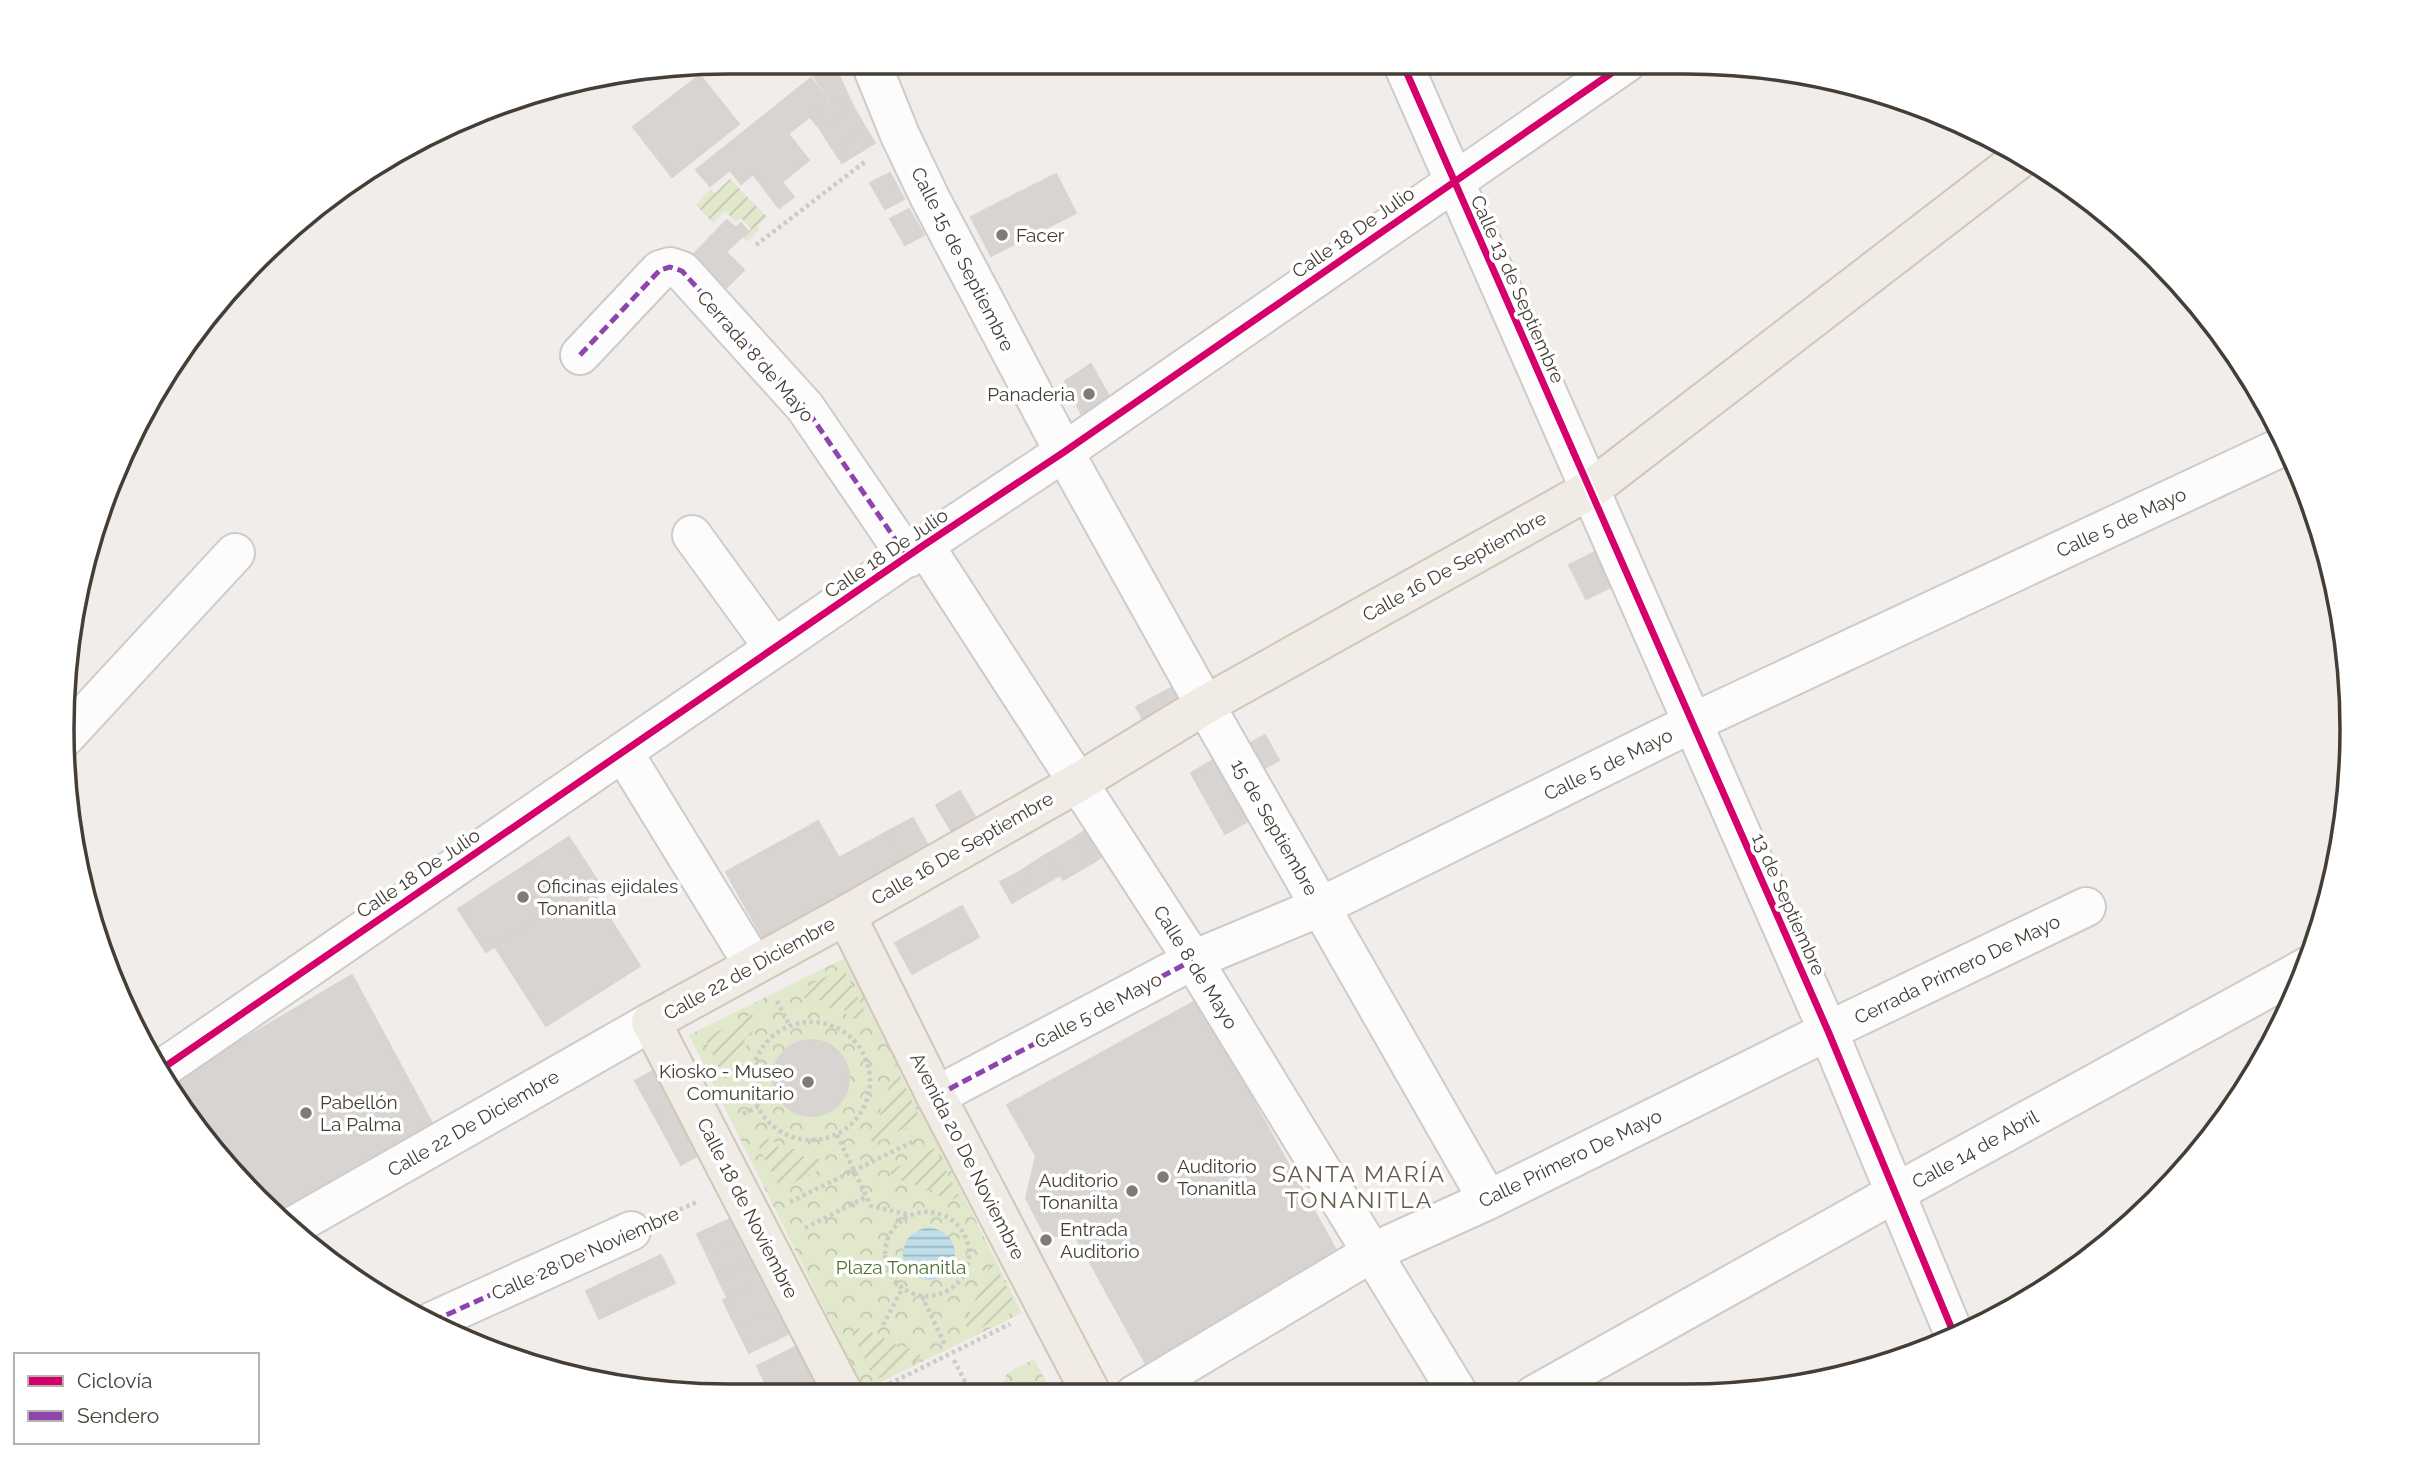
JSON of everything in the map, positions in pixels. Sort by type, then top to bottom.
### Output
[{"type":"main road","name":"Calle 16 De Septiembre","points":[[846,915],[1079,782],[1206,705],[1591,489],[2015,162]]},
{"type":"main road","name":"Calle 22 de Diciembre","points":[[651,1022],[846,915]]},
{"type":"main road","name":"Avenida 20 De Noviembre","points":[[846,915],[936,1096],[1086,1384]]},
{"type":"main road","name":"Calle 18 de Noviembre","points":[[651,1022],[736,1185],[856,1384]]},
{"type":"street","name":"Calle 15 de Septiembre","points":[[875,74],[930,198],[1065,452]]},
{"type":"street","name":"Calle 13 de Septiembre","points":[[1407,74],[1591,489]]},
{"type":"street","name":"Calle 18 De Julio","points":[[166,1066],[623,751],[1065,452],[1609,74]]},
{"type":"street","name":"Cerrada 8 de Mayo","points":[[580,355],[660,270],[670,267],[682,271],[804,407],[916,551]]},
{"type":"street","name":"Calle 5 de Mayo","points":[[936,1096],[1193,960],[1320,906],[1692,723],[2277,448]]},
{"type":"street","name":"15 de Septiembre","points":[[1065,452],[1488,1200]]},
{"type":"street","name":"13 de Septiembre","points":[[1591,489],[1828,1031],[1951,1328]]},
{"type":"street","points":[[692,535],[774,648]]},
{"type":"street","name":"Calle 8 de Mayo","points":[[916,551],[1079,782],[1193,960],[1452,1384]]},
{"type":"street","points":[[74,727],[235,553]]},
{"type":"street","points":[[623,751],[753,964]]},
{"type":"street","name":"Cerrada Primero De Mayo","points":[[1828,1031],[2086,907]]},
{"type":"street","name":"Calle 14 de Abril","points":[[1554,1384],[2293,975]]},
{"type":"street","name":"Calle 22 De Diciembre","points":[[298,1223],[651,1022]]},
{"type":"street","name":"Calle Primero De Mayo","points":[[1152,1384],[1371,1253],[1488,1200],[1828,1031]]},
{"type":"street","name":"Calle 28 De Noviembre","points":[[440,1318],[631,1231]]},
{"type":"path","points":[[756,245],[900,135]]},
{"type":"path","points":[[775,997],[789,1026]]},
{"type":"path","points":[[818,1022],[836,1027],[852,1038],[864,1054],[869,1072],[869,1091],[863,1109],[852,1124],[837,1135],[818,1141],[797,1140],[778,1132],[753,1100],[751,1079],[755,1059],[765,1042],[789,1026],[818,1022]]},
{"type":"path","points":[[837,1135],[871,1206],[911,1216]]},
{"type":"path","points":[[779,1208],[915,1140]]},
{"type":"path","points":[[802,1230],[866,1197]]},
{"type":"path","points":[[925,1212],[945,1217],[961,1230],[968,1244],[969,1258],[965,1271],[948,1291],[935,1296],[908,1292],[897,1284],[889,1273],[885,1247],[890,1234],[898,1223],[911,1216],[925,1212]]},
{"type":"path","points":[[883,1325],[902,1287]]},
{"type":"path","points":[[922,1296],[945,1345]]},
{"type":"path","points":[[878,1384],[1046,1307]]},
{"type":"path","points":[[954,1360],[966,1384]]},
{"type":"green space","points":[[730,179],[767,217],[757,226],[759,230],[747,242],[743,238],[751,229],[741,218],[736,222],[725,211],[713,223],[696,205],[711,189],[715,193]]},
{"type":"green space","name":"Plaza Tonanitla","points":[[845,958],[1022,1313],[876,1384],[861,1384],[689,1035]]},
{"type":"green space","points":[[843,968],[867,1016],[860,1020],[839,1008],[838,1011],[823,1005],[824,1001],[817,1000],[816,1003],[802,997],[798,991]]},
{"type":"green space","points":[[752,1014],[756,1022],[751,1036],[747,1035],[742,1058],[739,1058],[736,1064],[739,1066],[733,1080],[727,1083],[704,1038]]},
{"type":"green space","points":[[899,1074],[921,1120],[873,1144],[869,1136],[875,1121],[878,1122],[881,1115],[879,1114],[884,1099],[887,1100],[892,1078]]},
{"type":"green space","points":[[764,1138],[779,1143],[778,1147],[785,1149],[786,1146],[801,1152],[800,1155],[806,1158],[808,1155],[822,1160],[825,1167],[780,1189],[756,1141]]},
{"type":"green space","points":[[935,1148],[959,1196],[951,1200],[936,1195],[937,1191],[914,1185],[915,1182],[909,1180],[907,1183],[893,1177],[889,1171]]},
{"type":"green space","points":[[995,1264],[1018,1309],[970,1333],[966,1325],[971,1311],[975,1312],[978,1305],[974,1303],[986,1283],[983,1282],[989,1267]]},
{"type":"green space","points":[[859,1328],[873,1333],[873,1337],[880,1340],[881,1337],[896,1343],[895,1346],[918,1351],[921,1358],[875,1380],[851,1332]]},
{"type":"green space","points":[[1034,1359],[1047,1384],[1003,1384],[1007,1373]]},
{"type":"water","points":[[929,1228],[948,1235],[955,1254],[948,1273],[929,1280],[910,1273],[903,1254],[910,1235]]},
{"type":"building","points":[[817,74],[838,74],[854,108],[820,129],[810,117],[832,102],[814,77]]},
{"type":"building","points":[[700,75],[739,124],[672,177],[633,127]]},
{"type":"building","points":[[811,78],[829,101],[788,134],[809,160],[782,182],[794,197],[779,208],[753,174],[741,184],[730,170],[710,186],[696,170]]},
{"type":"building","points":[[854,108],[865,127],[832,148],[820,129]]},
{"type":"building","points":[[865,127],[875,143],[842,163],[832,148]]},
{"type":"building","points":[[890,173],[904,199],[885,209],[870,183]]},
{"type":"building","points":[[1056,174],[1076,213],[991,256],[971,217]]},
{"type":"building","points":[[909,209],[924,235],[905,245],[890,219]]},
{"type":"building","points":[[727,220],[736,228],[741,223],[748,231],[726,252],[744,270],[721,293],[688,260]]},
{"type":"building","name":"Panaderia","points":[[1091,364],[1115,407],[1087,425],[1065,381]]},
{"type":"building","points":[[1595,552],[1613,586],[1586,599],[1569,565]]},
{"type":"building","points":[[1178,684],[1189,705],[1148,729],[1136,707]]},
{"type":"building","points":[[1265,735],[1279,760],[1261,770],[1247,745]]},
{"type":"building","points":[[1215,759],[1250,820],[1225,834],[1191,773]]},
{"type":"building","points":[[960,791],[976,818],[952,832],[936,805]]},
{"type":"building","points":[[913,818],[928,846],[903,859],[888,831]]},
{"type":"building","points":[[818,821],[839,858],[888,831],[903,859],[762,937],[726,872]]},
{"type":"building","points":[[1092,826],[1108,852],[1091,864],[1074,838]]},
{"type":"building","name":"Oficinas ejidales Tonanitla","points":[[569,837],[597,880],[486,952],[458,909]]},
{"type":"building","points":[[1074,838],[1091,864],[1063,880],[1047,854]]},
{"type":"building","points":[[1047,854],[1060,875],[1031,892],[1019,872]]},
{"type":"building","points":[[1019,872],[1031,892],[1012,903],[1000,882]]},
{"type":"building","points":[[588,884],[640,966],[546,1026],[494,945]]},
{"type":"building","points":[[962,906],[979,937],[912,974],[895,943]]},
{"type":"building","name":"Pabellón La Palma","points":[[352,975],[439,1136],[289,1215],[236,1161],[175,1079]]},
{"type":"building","name":"Auditorio Tonanitla","points":[[1197,1000],[1341,1259],[1147,1366],[1076,1237],[1045,1235],[1026,1198],[1036,1156],[1007,1105]]},
{"type":"building","points":[[811,1040],[826,1043],[838,1051],[846,1063],[849,1078],[846,1093],[838,1105],[826,1113],[811,1116],[796,1113],[784,1105],[776,1093],[773,1078],[776,1063],[784,1051],[796,1043]]},
{"type":"building","points":[[658,1068],[677,1101],[653,1113],[635,1081]]},
{"type":"building","points":[[677,1101],[704,1152],[681,1165],[653,1113]]},
{"type":"building","points":[[734,1217],[744,1238],[707,1255],[697,1234]]},
{"type":"building","points":[[744,1238],[753,1259],[717,1276],[707,1255]]},
{"type":"building","points":[[661,1255],[675,1283],[599,1319],[586,1291]]},
{"type":"building","points":[[753,1259],[764,1280],[727,1297],[717,1277]]},
{"type":"building","points":[[764,1280],[777,1307],[736,1327],[723,1300]]},
{"type":"building","points":[[777,1307],[790,1333],[749,1353],[736,1327]]},
{"type":"building","points":[[797,1346],[811,1372],[788,1384],[766,1384],[757,1366]]},
{"type":"building","points":[[811,1372],[817,1384],[788,1384]]},
{"type":"marked path","points":[[580,355],[660,270],[670,267],[682,271],[805,407],[908,558]]},
{"type":"marked path","points":[[936,1096],[1193,960]]},
{"type":"marked path","points":[[440,1318],[631,1231]]},
{"type":"cycle path","points":[[1407,74],[1828,1031],[1951,1328]]},
{"type":"cycle path","points":[[166,1066],[924,545],[1064,452],[1610,74]]},
{"type":"place","name":"Facer","points":[[1002,235]]},
{"type":"place","name":"Panaderia","points":[[1089,394]]},
{"type":"place","name":"Oficinas ejidales Tonanitla","points":[[523,897]]},
{"type":"place","name":"Kiosko - Museo Comunitario","points":[[808,1082]]},
{"type":"place","name":"Pabellón La Palma","points":[[306,1113]]},
{"type":"place","name":"Auditorio Tonanitla","points":[[1163,1177]]},
{"type":"place","name":"Auditorio Tonanilta","points":[[1132,1191]]},
{"type":"place","name":"Entrada Auditorio","points":[[1046,1240]]},
{"type":"district","name":"SANTA MARÍA TONANITLA","points":[[1359,1187]]}]
